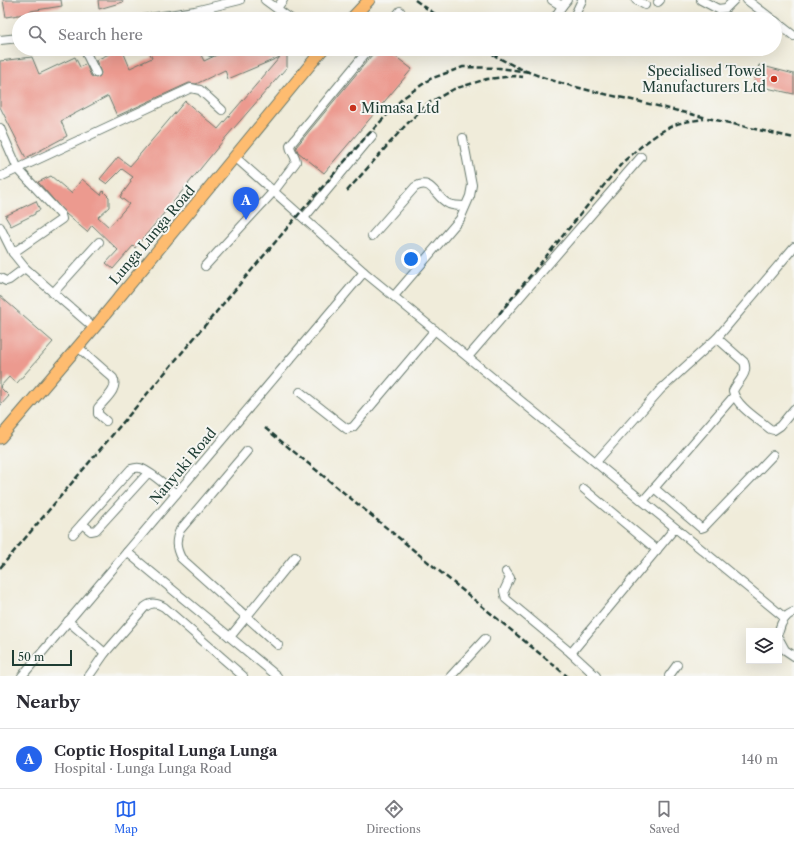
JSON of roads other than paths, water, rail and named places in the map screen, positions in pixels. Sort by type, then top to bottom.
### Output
[{"type":"main road","points":[[358,12],[370,0]]},
{"type":"main road","name":"Lunga Lunga Road","points":[[0,438],[94,328],[317,56]]},
{"type":"street","points":[[205,12],[240,0]]},
{"type":"street","points":[[265,0],[282,12]]},
{"type":"street","points":[[277,8],[283,0]]},
{"type":"street","points":[[552,0],[564,3],[558,12]]},
{"type":"street","points":[[576,12],[582,0]]},
{"type":"street","points":[[636,0],[645,5]]},
{"type":"street","points":[[701,0],[718,9],[726,8],[734,0]]},
{"type":"street","points":[[747,0],[763,12]]},
{"type":"street","points":[[782,27],[794,36]]},
{"type":"street","points":[[0,40],[12,39]]},
{"type":"street","points":[[88,56],[96,73]]},
{"type":"street","points":[[205,266],[274,191],[296,162],[296,158],[290,149],[290,145],[364,56]]},
{"type":"street","points":[[0,177],[191,88],[200,90],[222,110]]},
{"type":"street","points":[[0,128],[18,169],[61,214],[62,219],[13,253]]},
{"type":"street","points":[[304,218],[372,136]]},
{"type":"street","points":[[394,296],[460,219],[466,206],[472,185],[463,138]]},
{"type":"street","points":[[235,157],[364,272],[785,618]]},
{"type":"street","points":[[468,357],[641,157]]},
{"type":"street","points":[[372,236],[415,187],[421,183],[427,184],[449,204],[466,206]]},
{"type":"street","points":[[0,227],[13,253],[25,268],[94,328]]},
{"type":"street","points":[[53,293],[98,242]]},
{"type":"street","points":[[596,462],[661,389],[717,338],[794,248]]},
{"type":"street","points":[[0,279],[6,281],[9,280],[25,268]]},
{"type":"street","name":"Nanyuki Road","points":[[22,676],[364,272]]},
{"type":"street","points":[[300,392],[347,430],[353,427],[435,330]]},
{"type":"street","points":[[717,338],[744,362],[746,366],[745,374],[733,391],[734,396],[740,404],[770,429],[774,430],[780,426],[794,409]]},
{"type":"street","points":[[78,347],[113,378],[115,382],[116,386],[98,408],[98,414],[106,422]]},
{"type":"street","points":[[643,502],[734,396]]},
{"type":"street","points":[[247,451],[180,530],[177,538],[176,550],[181,558],[278,645]]},
{"type":"street","points":[[654,488],[701,528],[704,527],[773,455]]},
{"type":"street","points":[[73,534],[131,469],[135,467],[148,473],[176,494]]},
{"type":"street","points":[[82,524],[91,531],[96,530],[148,473]]},
{"type":"street","points":[[584,489],[657,550]]},
{"type":"street","points":[[571,653],[675,528]]},
{"type":"street","points":[[127,552],[277,676]]},
{"type":"street","points":[[230,637],[294,557]]},
{"type":"street","points":[[506,572],[510,578],[504,591],[506,599],[571,653],[596,676]]},
{"type":"street","points":[[89,676],[105,653],[150,603],[164,607],[242,676]]},
{"type":"street","points":[[780,628],[785,618],[794,612]]},
{"type":"street","points":[[68,621],[105,653]]},
{"type":"street","points":[[451,676],[485,639]]},
{"type":"street","points":[[782,644],[785,650],[794,656]]},
{"type":"street","points":[[668,676],[677,665]]},
{"type":"railway","points":[[415,0],[432,12]]},
{"type":"railway","points":[[497,56],[538,76],[578,88],[794,138]]},
{"type":"railway","points":[[0,568],[299,214],[365,138],[403,98],[430,79],[463,67],[499,68],[530,72]]},
{"type":"railway","points":[[347,191],[404,127],[427,104],[454,89],[487,79],[514,76],[523,77]]},
{"type":"railway","points":[[499,314],[623,162],[639,148],[668,128],[681,123],[704,119]]},
{"type":"railway","points":[[265,428],[567,676]]},
{"type":"place","name":"Specialised Towel Manufacturers Ltd","points":[[774,79]]},
{"type":"place","name":"Mimasa Ltd","points":[[353,108]]},
{"type":"place","name":"Coptic Hospital Lunga Lunga","points":[[246,220]]}]
